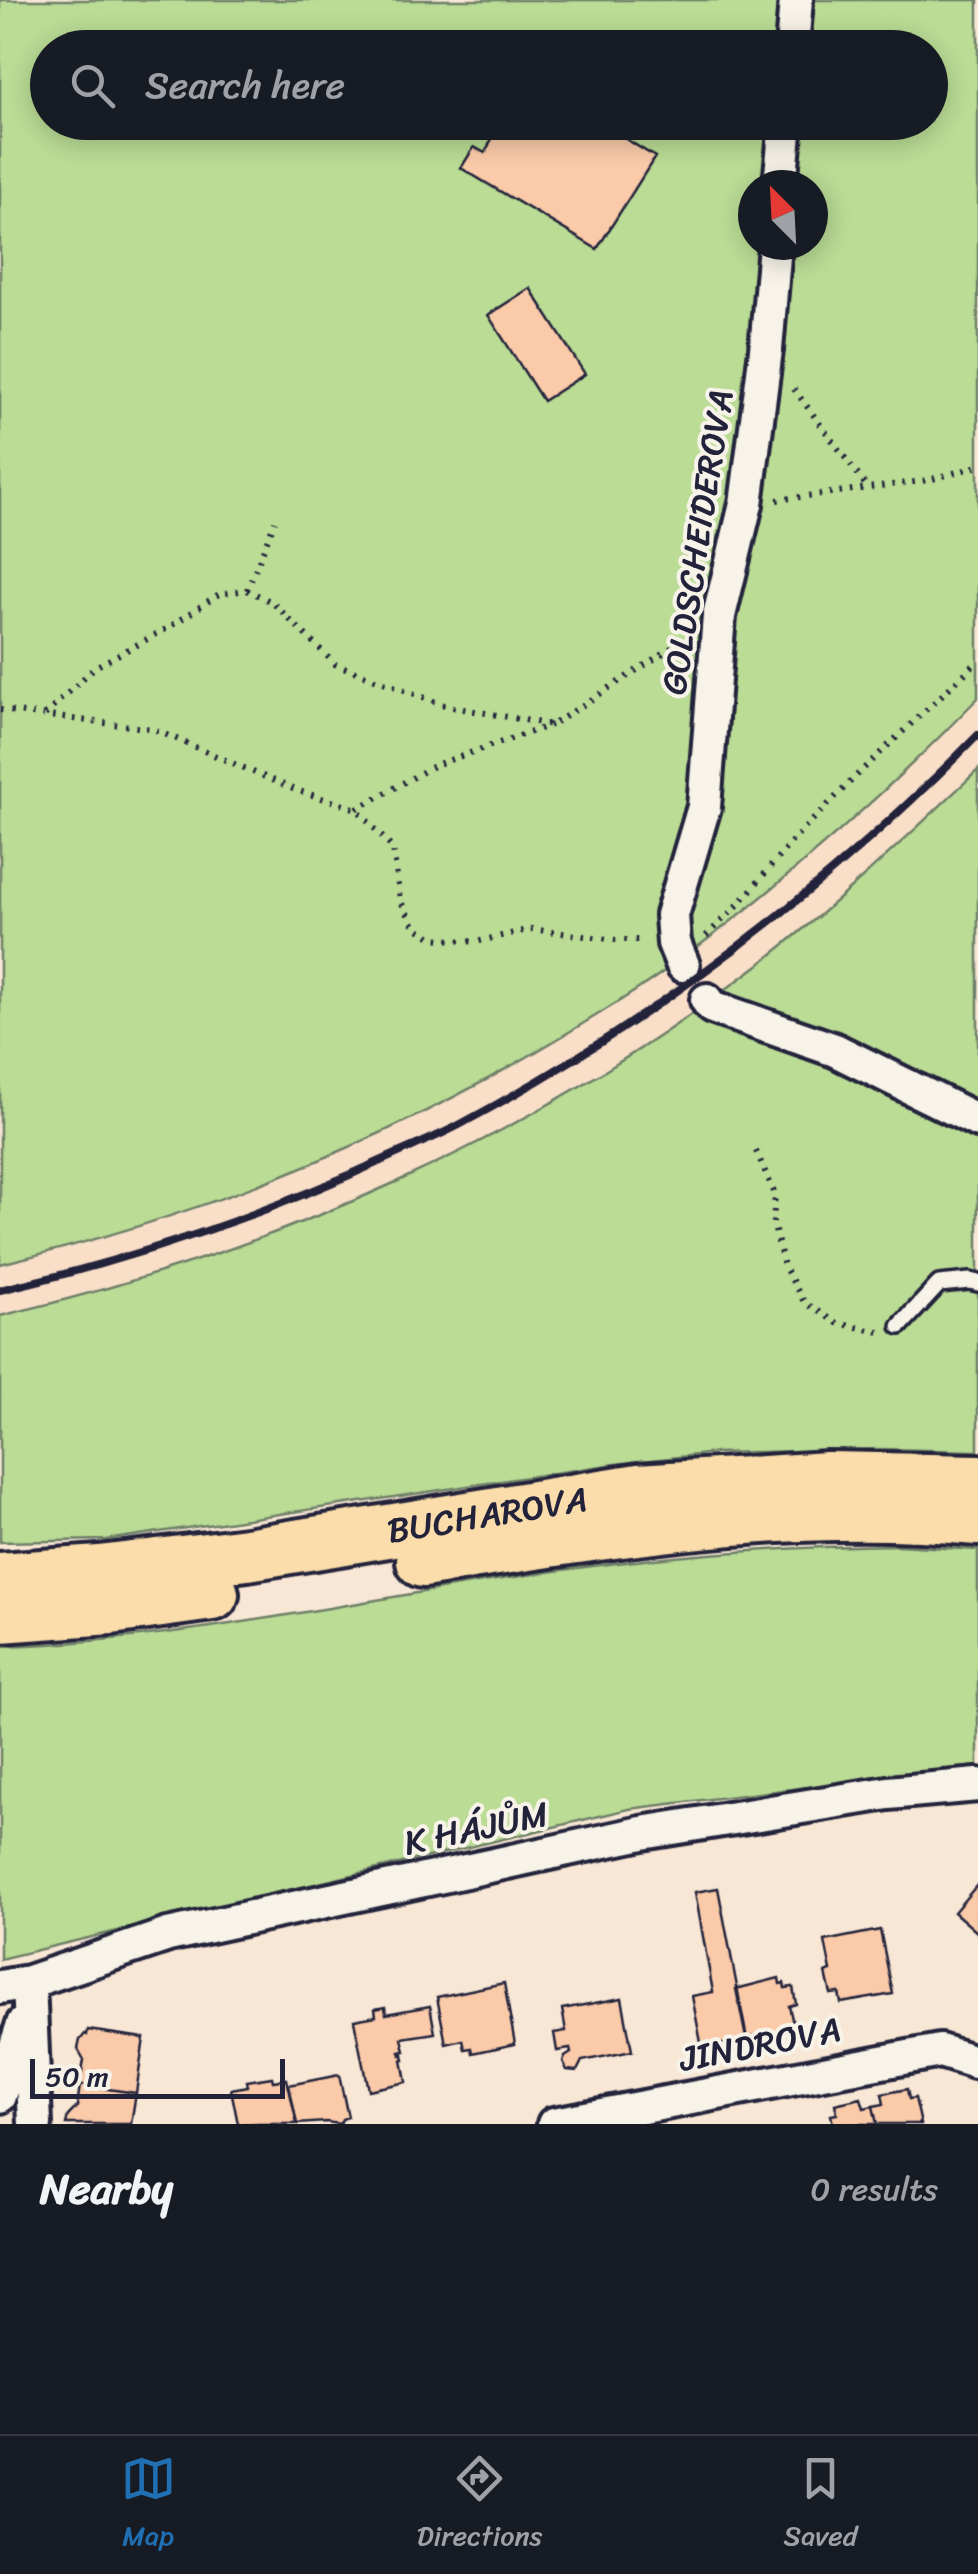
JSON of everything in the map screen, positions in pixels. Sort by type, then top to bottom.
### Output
[{"type":"main road","name":"BUCHAROVA","points":[[0,1579],[100,1572],[247,1554],[639,1490],[828,1478],[978,1481]]},
{"type":"main road","name":"BUCHAROVA","points":[[0,1616],[111,1608],[644,1528],[803,1516],[899,1514],[978,1519]]},
{"type":"street","points":[[794,30],[796,0]]},
{"type":"street","points":[[781,170],[784,140]]},
{"type":"street","name":"GOLDSCHEIDEROVA","points":[[679,956],[672,915],[704,807],[719,616],[746,504],[774,260]]},
{"type":"street","points":[[706,1000],[712,1007],[835,1050],[978,1121]]},
{"type":"street","name":"K HÁJŮM","points":[[20,1990],[168,1935],[642,1833],[888,1794],[978,1785]]},
{"type":"street","points":[[0,2096],[20,1990]]},
{"type":"street","points":[[20,1990],[34,2124]]},
{"type":"street","name":"JINDROVA","points":[[554,2124],[639,2115],[940,2051],[977,2064]]},
{"type":"lane","points":[[900,1326],[940,1284],[978,1283]]},
{"type":"path","points":[[766,350],[868,488]]},
{"type":"path","points":[[746,504],[929,480],[978,466]]},
{"type":"path","points":[[246,590],[275,521]]},
{"type":"path","points":[[45,716],[94,667],[168,628],[219,594],[246,590],[272,602],[335,664],[447,706],[552,725]]},
{"type":"path","points":[[357,809],[435,765],[552,725],[719,616]]},
{"type":"path","points":[[0,710],[153,728],[293,789],[357,809],[392,849],[400,900],[415,927],[434,938],[476,942],[530,929],[616,940],[679,956],[739,904],[794,839],[860,771],[978,662]]},
{"type":"path","points":[[756,1151],[775,1194],[772,1223],[784,1266],[804,1302],[837,1324],[880,1332],[900,1326]]},
{"type":"shaded area","points":[[978,698],[978,770],[874,869],[798,933],[690,1016],[638,1050],[470,1148],[347,1204],[222,1253],[86,1296],[0,1316],[0,1264],[73,1247],[206,1206],[327,1158],[447,1102],[611,1007],[726,926]]},
{"type":"green space","points":[[0,0],[978,0],[978,698],[904,772],[787,876],[651,981],[561,1037],[428,1110],[290,1172],[147,1223],[0,1264]]},
{"type":"green space","points":[[978,770],[978,1451],[715,1453],[615,1464],[106,1540],[0,1542],[0,1316],[102,1290],[301,1222],[397,1182],[583,1084],[672,1028],[786,943]]},
{"type":"green space","points":[[899,1545],[978,1550],[978,1766],[629,1809],[0,1959],[0,1646],[199,1629],[620,1563],[759,1550]]},
{"type":"building","points":[[491,140],[627,140],[655,157],[597,249],[461,168],[474,147],[485,153]]},
{"type":"building","points":[[530,288],[585,374],[543,401],[488,315]]},
{"type":"building","points":[[978,1884],[978,1933],[954,1912]]},
{"type":"building","points":[[718,1888],[748,2044],[702,2048],[692,1996],[713,1992],[695,1892]]},
{"type":"building","points":[[880,1930],[893,1994],[841,2003],[839,1993],[831,1994],[825,1941]]},
{"type":"building","points":[[779,1978],[785,1988],[793,1987],[796,2004],[789,2006],[794,2028],[746,2038],[736,1989]]},
{"type":"building","points":[[504,1983],[515,2044],[473,2053],[472,2048],[465,2049],[463,2040],[446,2044],[437,1997]]},
{"type":"building","points":[[622,1998],[632,2051],[582,2061],[577,2071],[567,2070],[563,2062],[570,2049],[557,2051],[554,2033],[566,2031],[562,2009]]},
{"type":"building","points":[[430,2006],[435,2033],[402,2038],[405,2051],[400,2052],[406,2082],[368,2090],[354,2020],[376,2016],[375,2009],[385,2007],[386,2014]]},
{"type":"building","points":[[88,2030],[144,2038],[136,2093],[80,2085],[84,2060],[78,2049]]},
{"type":"building","points":[[339,2075],[348,2117],[340,2124],[297,2124],[289,2085]]},
{"type":"building","points":[[272,2077],[273,2081],[287,2079],[297,2124],[238,2124],[231,2089],[247,2086],[246,2081]]},
{"type":"building","points":[[80,2085],[136,2093],[131,2124],[66,2124],[77,2107]]},
{"type":"building","points":[[907,2089],[909,2099],[915,2098],[921,2124],[877,2124],[873,2106],[884,2104],[882,2094]]},
{"type":"building","points":[[861,2098],[864,2108],[873,2106],[877,2124],[833,2124],[835,2104]]},
{"type":"railway","points":[[0,1290],[148,1250],[292,1199],[443,1133],[532,1084],[669,997],[798,899],[860,847],[978,735]]}]
